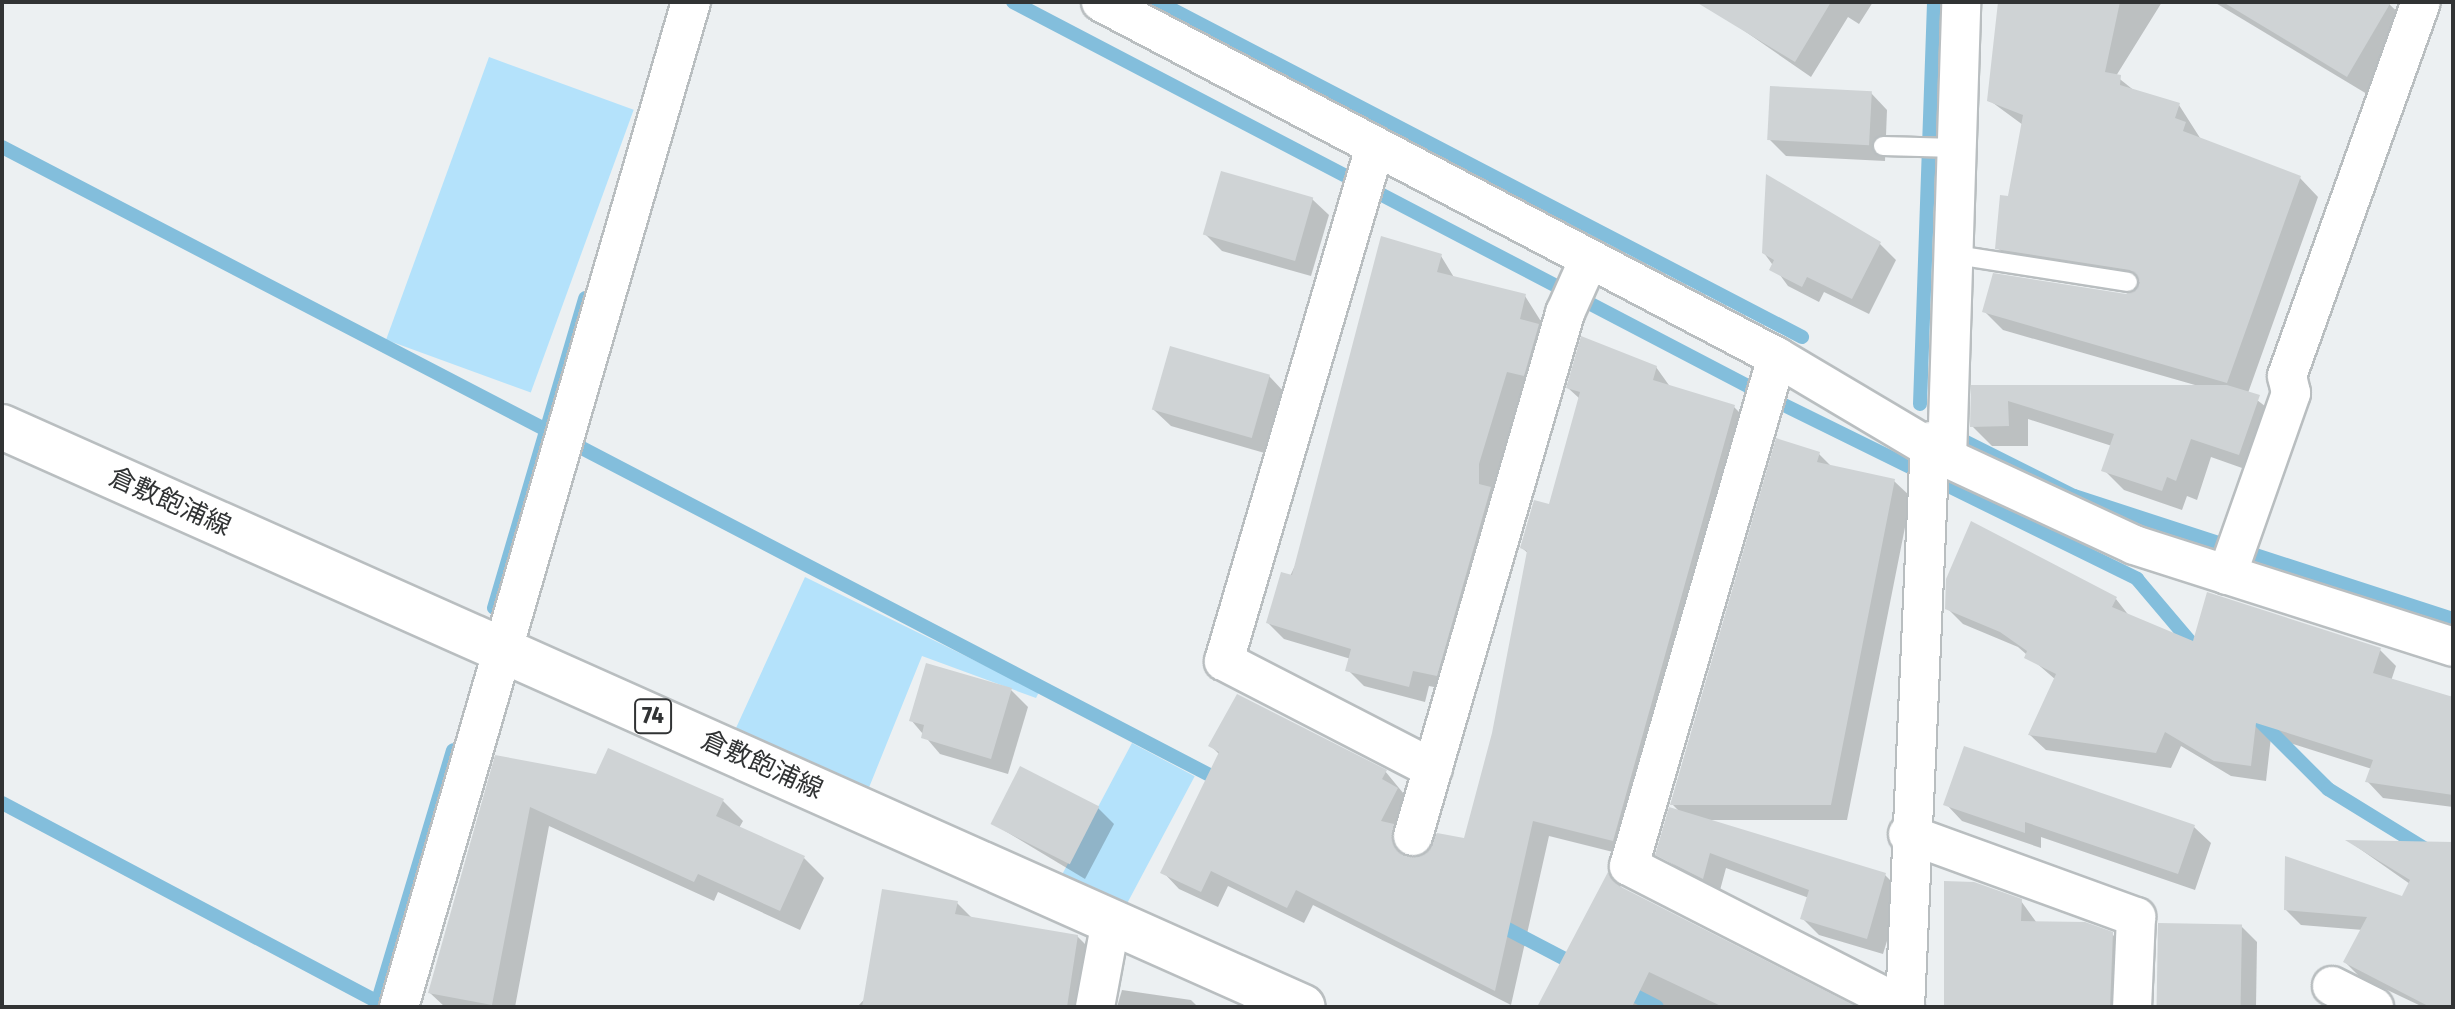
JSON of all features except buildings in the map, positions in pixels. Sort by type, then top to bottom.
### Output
[{"type":"main road","name":"倉敷飽浦線","points":[[2,427],[1303,1007]]},
{"type":"street","points":[[400,1004],[691,2]]},
{"type":"street","points":[[1101,2],[1365,171],[1577,285],[1933,464],[2134,545],[2232,561],[2453,647]]},
{"type":"street","points":[[1769,383],[1629,866],[1905,1007],[1908,834],[1950,254],[1948,148],[1961,2]]},
{"type":"street","points":[[2232,561],[2291,393],[2287,376],[2421,2]]},
{"type":"street","points":[[1365,171],[1224,661],[1433,769]]},
{"type":"street","points":[[1413,836],[1577,285]]},
{"type":"street","points":[[1908,834],[2136,917],[2132,1007]]},
{"type":"street","points":[[1095,1007],[1111,921]]},
{"type":"street","points":[[2332,986],[2374,1007]]},
{"type":"lane","points":[[1883,146],[1948,148]]},
{"type":"lane","points":[[1950,254],[2128,282]]},
{"type":"shaded area","points":[[489,57],[634,110],[531,393],[386,340]]},
{"type":"shaded area","points":[[805,577],[1039,692],[1036,698],[922,656],[868,790],[736,728]]},
{"type":"shaded area","points":[[1132,743],[1195,776],[1125,907],[1063,874]]},
{"type":"waterway","points":[[1013,2],[1782,404],[2137,579],[2198,651]]},
{"type":"waterway","points":[[1158,2],[1802,337]]},
{"type":"waterway","points":[[1920,404],[1934,2]]},
{"type":"waterway","points":[[2,147],[552,433]]},
{"type":"waterway","points":[[494,608],[585,298]]},
{"type":"waterway","points":[[1966,442],[2074,496],[2453,619]]},
{"type":"waterway","points":[[578,446],[1223,782]]},
{"type":"waterway","points":[[2251,712],[2328,789],[2453,866]]},
{"type":"waterway","points":[[376,1007],[453,750]]},
{"type":"waterway","points":[[2,803],[388,1007]]},
{"type":"waterway","points":[[1494,922],[1578,966]]},
{"type":"waterway","points":[[1622,989],[1657,1007]]}]
